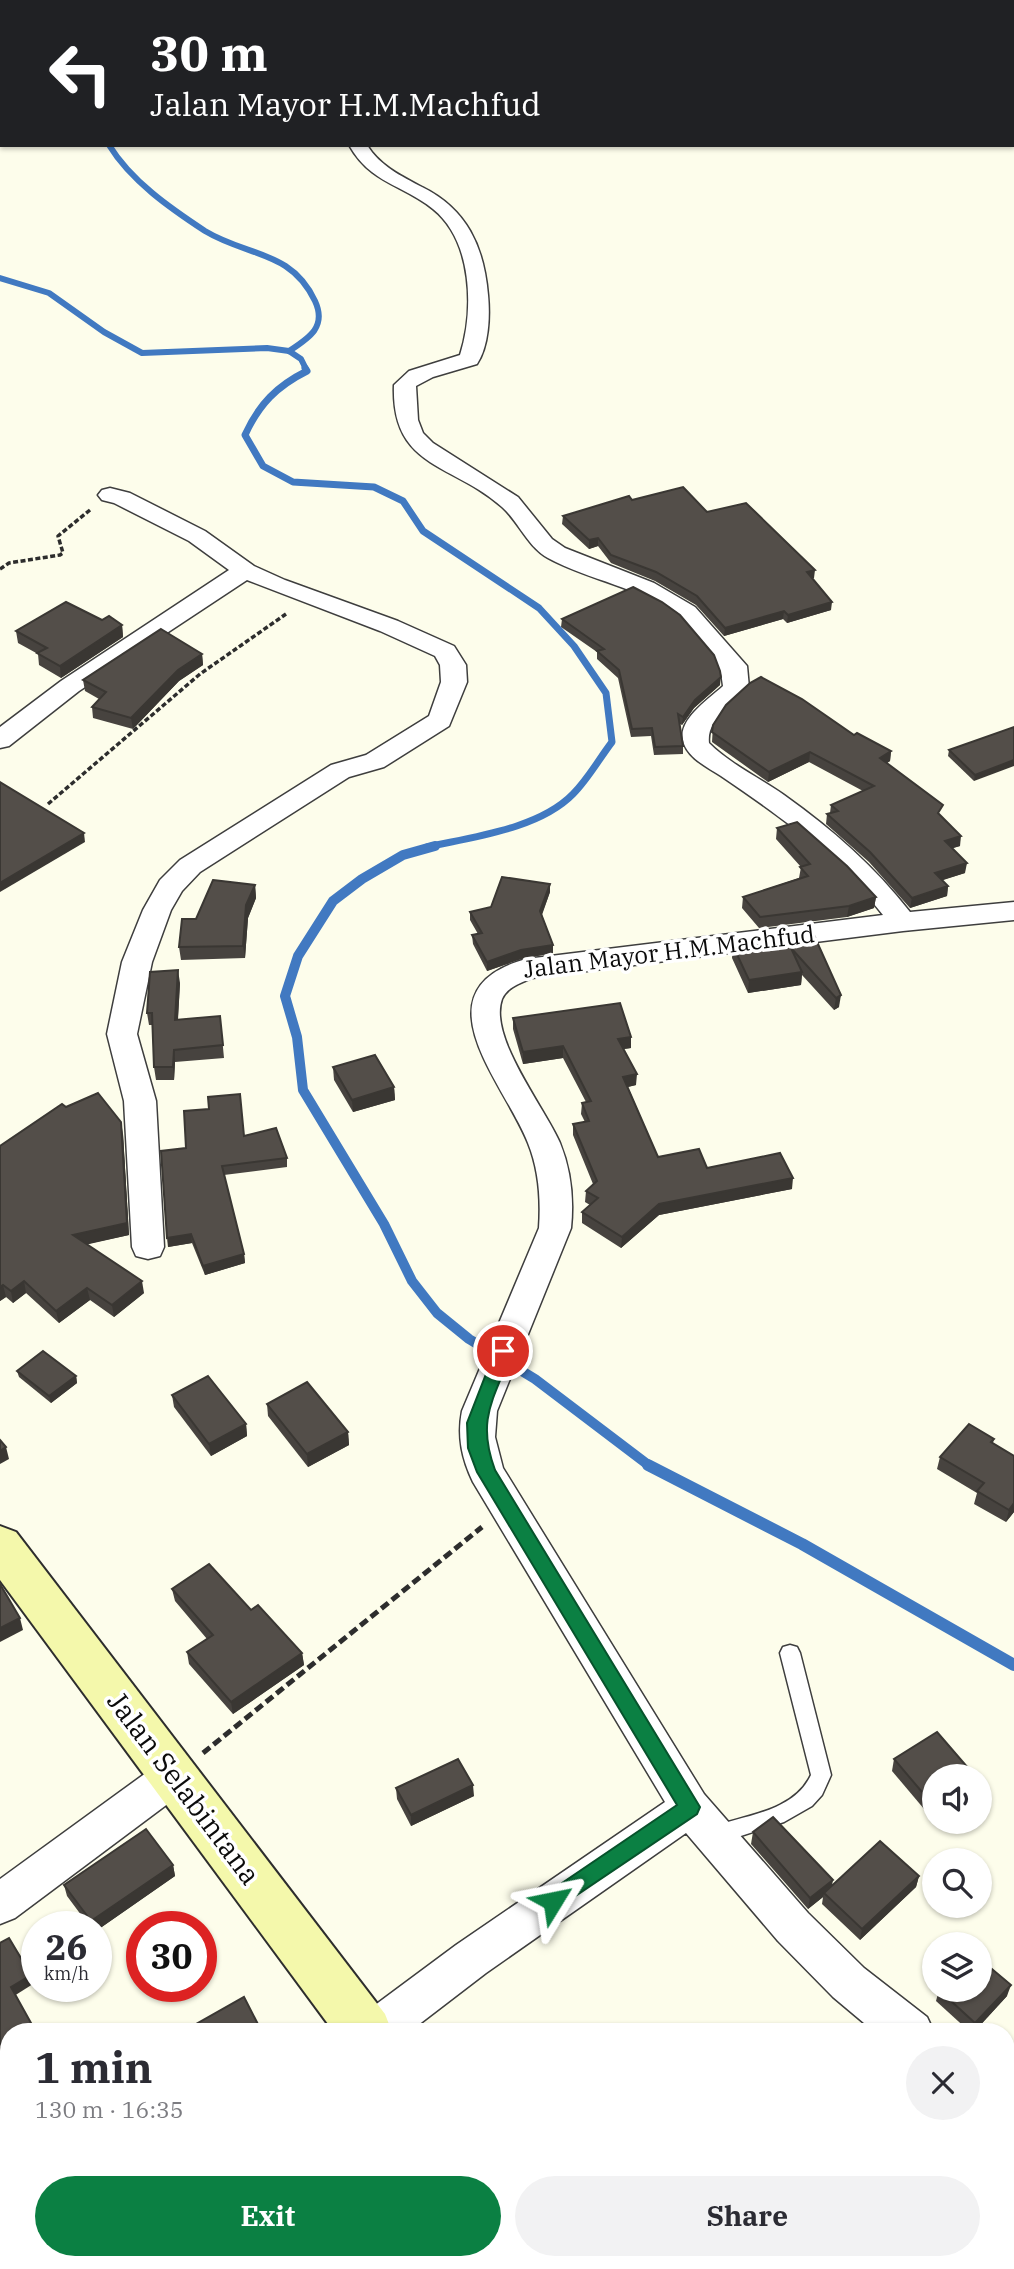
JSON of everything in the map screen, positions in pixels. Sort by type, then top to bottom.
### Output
[{"type":"street","points":[[359,147],[369,163],[402,185],[441,204],[453,217],[472,258],[479,295],[469,359],[457,365],[414,376],[405,385],[404,416],[414,438],[510,502],[544,544],[557,553],[645,588],[686,612],[702,627],[734,666],[737,677],[736,688],[699,724],[695,733],[697,743],[707,755],[779,804],[852,863],[889,902],[903,922]]},
{"type":"street","points":[[110,495],[122,498],[197,536],[246,571],[389,626],[445,651],[453,665],[454,682],[440,720],[433,726],[375,761],[340,771],[190,866],[161,899],[137,962],[122,1034],[140,1101],[148,1247]]},
{"type":"street","points":[[0,740],[70,686],[152,634],[222,584],[246,571]]},
{"type":"street","name":"Jalan Mayor H.M.Machfud","points":[[899,2023],[877,2008],[821,1959],[702,1821],[486,1472],[477,1448],[475,1423],[555,1228],[558,1203],[555,1179],[540,1133],[495,1057],[486,1019],[487,1001],[497,984],[509,974],[526,969],[903,922],[1014,911]]},
{"type":"street","name":"Jalan Selabintana","points":[[0,1545],[359,2023]]},
{"type":"street","points":[[0,1904],[175,1775]]},
{"type":"street","points":[[386,2023],[471,1959],[702,1821]]},
{"type":"lane","points":[[702,1821],[787,1811],[807,1798],[818,1786],[821,1775],[790,1653]]},
{"type":"path","points":[[0,569],[9,563],[63,553],[58,536],[100,499],[110,495]]},
{"type":"path","points":[[48,804],[200,674],[310,597]]},
{"type":"path","points":[[175,1775],[509,1506]]},
{"type":"building","points":[[683,487],[707,512],[746,503],[815,570],[807,572],[832,602],[788,615],[784,611],[725,628],[697,596],[656,572],[611,555],[598,538],[589,540],[563,516],[629,496],[632,500]]},
{"type":"building","points":[[633,587],[680,615],[714,655],[720,671],[721,677],[695,700],[683,717],[678,714],[683,746],[655,747],[652,728],[632,729],[619,670],[597,651],[604,649],[562,619]]},
{"type":"building","points":[[66,602],[102,620],[109,616],[122,625],[60,666],[37,653],[47,648],[16,631]]},
{"type":"building","points":[[161,629],[202,654],[178,670],[131,718],[92,707],[106,692],[83,680]]},
{"type":"building","points":[[761,677],[802,699],[854,735],[857,733],[891,751],[880,758],[943,805],[938,813],[961,836],[945,841],[967,863],[935,873],[948,886],[912,898],[870,852],[827,814],[838,811],[831,805],[874,786],[810,752],[769,772],[712,732],[713,725],[726,705],[750,683]]},
{"type":"building","points":[[1014,727],[1014,760],[975,775],[949,750]]},
{"type":"building","points":[[0,782],[84,833],[0,883]]},
{"type":"building","points":[[797,822],[847,866],[876,897],[849,906],[760,917],[743,897],[808,876],[800,867],[810,864],[777,828]]},
{"type":"building","points":[[502,877],[550,884],[540,911],[553,945],[521,950],[487,962],[472,935],[482,933],[470,912],[491,907]]},
{"type":"building","points":[[213,880],[255,885],[246,905],[243,946],[179,947],[182,919],[196,919]]},
{"type":"building","points":[[813,933],[841,995],[836,998],[791,948],[802,972],[749,980],[733,946]]},
{"type":"building","points":[[178,970],[175,1020],[220,1016],[223,1045],[174,1050],[173,1067],[154,1067],[152,1013],[147,1013],[150,972]]},
{"type":"building","points":[[620,1003],[631,1037],[618,1039],[637,1074],[623,1077],[658,1157],[699,1149],[707,1168],[780,1153],[793,1178],[659,1204],[622,1237],[582,1212],[598,1198],[586,1191],[597,1181],[573,1124],[589,1121],[582,1103],[591,1101],[563,1046],[523,1052],[513,1018]]},
{"type":"building","points":[[375,1055],[394,1087],[352,1100],[333,1067]]},
{"type":"building","points":[[98,1093],[121,1122],[127,1223],[73,1235],[142,1281],[112,1305],[87,1288],[56,1311],[24,1281],[11,1291],[3,1285],[0,1287],[0,1146],[62,1104],[66,1107]]},
{"type":"building","points":[[240,1094],[244,1136],[276,1128],[287,1158],[222,1166],[244,1254],[203,1266],[191,1234],[167,1238],[161,1151],[186,1148],[184,1111],[209,1109],[208,1097]]},
{"type":"building","points":[[43,1351],[76,1376],[49,1396],[17,1371]]},
{"type":"building","points":[[208,1376],[246,1424],[209,1444],[172,1395]]},
{"type":"building","points":[[307,1382],[348,1432],[307,1454],[267,1404]]},
{"type":"building","points":[[969,1424],[994,1439],[991,1442],[1014,1456],[1014,1503],[1009,1510],[977,1491],[984,1483],[940,1457]]},
{"type":"building","points":[[0,1440],[6,1447],[0,1451]]},
{"type":"building","points":[[209,1564],[251,1610],[258,1605],[302,1653],[231,1702],[187,1652],[213,1635],[172,1589]]},
{"type":"building","points":[[0,1584],[20,1618],[0,1628]]},
{"type":"building","points":[[937,1732],[965,1764],[922,1764],[922,1792],[894,1759]]},
{"type":"building","points":[[458,1759],[473,1785],[411,1815],[396,1788]]},
{"type":"building","points":[[773,1817],[833,1880],[810,1898],[753,1832]]},
{"type":"building","points":[[146,1829],[173,1865],[106,1911],[84,1911],[64,1885]]},
{"type":"building","points":[[880,1841],[919,1876],[862,1929],[824,1893]]},
{"type":"building","points":[[9,1938],[21,1958],[21,1981],[11,1987],[31,2023],[0,2023],[0,1943]]},
{"type":"building","points":[[992,1969],[1011,1985],[975,2023],[952,2002],[992,2002]]},
{"type":"building","points":[[244,1997],[257,2023],[198,2023]]},
{"type":"waterway","points":[[110,147],[140,182],[178,213],[221,239],[281,263],[305,284],[315,301],[319,318],[314,331],[289,351]]},
{"type":"waterway","points":[[0,278],[49,293],[104,332],[142,353],[267,348],[289,351]]},
{"type":"waterway","points":[[289,351],[301,359],[306,369]]},
{"type":"waterway","points":[[305,368],[307,371],[270,397],[256,414],[245,435],[263,466],[293,482],[374,487],[403,501],[423,531],[539,608],[574,646],[606,693],[612,742],[573,794],[559,806],[524,824],[427,847]]},
{"type":"waterway","points":[[435,846],[403,855],[362,879],[333,901],[298,956],[285,996],[297,1037],[303,1090],[384,1224],[412,1281],[437,1313],[469,1339],[535,1379],[649,1466]]},
{"type":"waterway","points":[[649,1466],[802,1544],[1014,1665]]},
{"type":"route","points":[[503,1351],[475,1423],[477,1448],[486,1472],[690,1807],[553,1901]]}]
